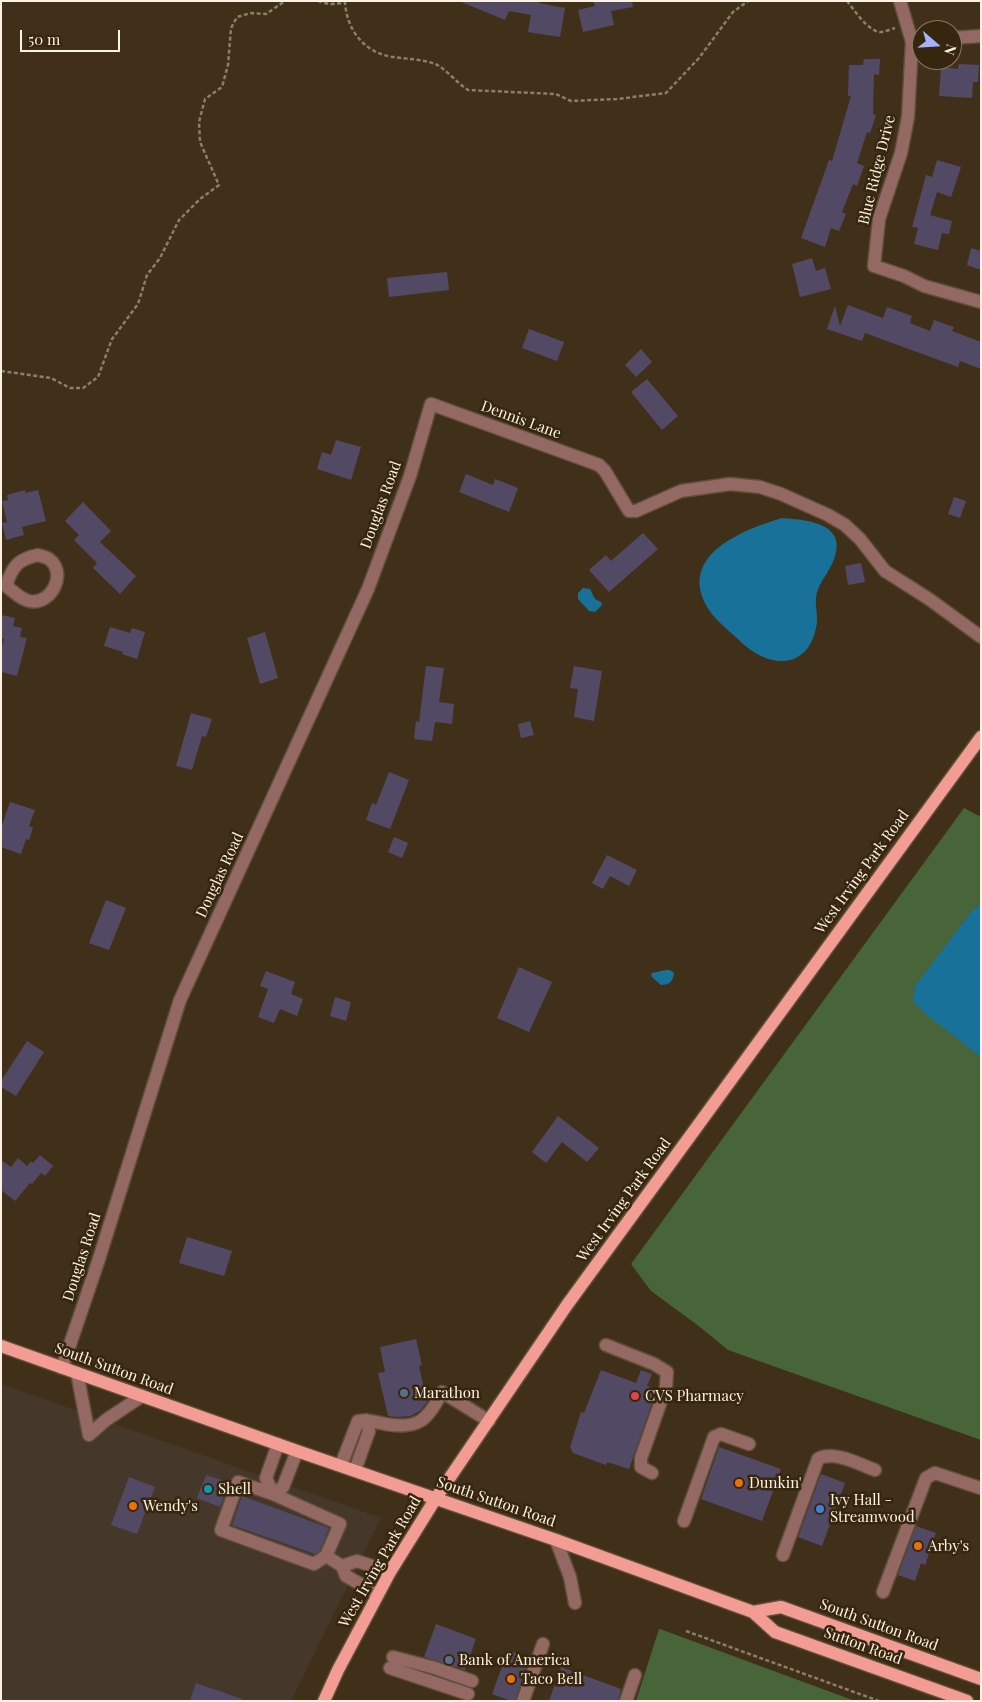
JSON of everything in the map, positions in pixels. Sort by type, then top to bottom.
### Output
[{"type":"main road","name":"West Irving Park Road","points":[[324,1701],[338,1670],[390,1572],[436,1498],[572,1298],[981,737]]},
{"type":"main road","name":"South Sutton Road","points":[[1,1346],[556,1540],[753,1612],[782,1607],[981,1679]]},
{"type":"main road","name":"Sutton Road","points":[[753,1612],[776,1632],[967,1701]]},
{"type":"street","name":"Blue Ridge Drive","points":[[900,1],[906,24],[912,34]]},
{"type":"street","points":[[962,37],[981,36]]},
{"type":"street","name":"Blue Ridge Drive","points":[[914,70],[908,117],[901,153],[879,219],[874,266],[904,276],[924,286],[981,302]]},
{"type":"street","name":"Dennis Lane","points":[[431,404],[599,465],[605,471],[629,511],[636,511],[681,491],[730,484],[760,487],[802,504],[845,525],[860,539],[884,571],[929,599],[981,637]]},
{"type":"street","name":"Douglas Road","points":[[62,1368],[98,1262],[180,1000],[368,590],[410,476],[431,404]]},
{"type":"street","points":[[606,1345],[654,1364],[667,1372],[666,1387],[641,1458],[641,1467],[652,1473]]},
{"type":"street","points":[[77,1373],[89,1434],[142,1396]]},
{"type":"street","points":[[341,1465],[358,1421],[366,1420],[397,1426],[411,1426],[422,1421],[432,1411],[442,1392],[489,1421]]},
{"type":"street","points":[[355,1470],[369,1431],[366,1420]]},
{"type":"street","points":[[684,1521],[714,1437],[721,1434],[749,1444]]},
{"type":"street","points":[[272,1494],[266,1478],[278,1444]]},
{"type":"street","points":[[272,1494],[283,1486],[297,1451]]},
{"type":"street","points":[[783,1555],[818,1459],[824,1455],[832,1455],[875,1470]]},
{"type":"street","points":[[883,1592],[926,1478],[935,1473],[980,1488]]},
{"type":"street","points":[[238,1482],[272,1494],[340,1524],[326,1556],[314,1564],[221,1530],[238,1482]]},
{"type":"street","points":[[556,1540],[570,1577],[575,1603]]},
{"type":"street","points":[[326,1556],[342,1566],[346,1576],[378,1594]]},
{"type":"street","points":[[342,1566],[358,1561],[390,1572]]},
{"type":"street","points":[[523,1701],[543,1644]]},
{"type":"street","points":[[391,1665],[432,1674]]},
{"type":"street","points":[[391,1665],[435,1668],[467,1689]]},
{"type":"street","points":[[391,1665],[467,1689]]},
{"type":"street","points":[[626,1701],[635,1675]]},
{"type":"path","points":[[1,371],[51,378],[70,388],[83,388],[98,377],[112,339],[138,304],[147,275],[160,258],[179,220],[200,199],[219,185],[200,142],[199,122],[205,100],[222,86],[228,65],[231,28],[237,18],[251,12],[266,14],[285,1]]},
{"type":"path","points":[[318,1],[329,4],[345,2],[345,14],[362,44],[376,52],[391,57],[436,64],[468,90],[556,94],[571,101],[617,99],[666,93],[699,58],[733,12],[748,1]]},
{"type":"path","points":[[847,1],[859,17],[874,30],[882,32],[906,24]]},
{"type":"path","points":[[686,1631],[879,1701]]},
{"type":"shaded area","points":[[1,1384],[381,1518],[291,1701],[1,1701]]},
{"type":"green space","points":[[964,808],[981,817],[981,1440],[728,1350],[651,1291],[631,1264]]},
{"type":"green space","points":[[660,1629],[855,1701],[636,1701]]},
{"type":"water","points":[[782,518],[804,520],[825,527],[832,532],[836,540],[836,551],[832,564],[817,593],[817,624],[811,642],[804,652],[795,658],[785,661],[763,657],[752,651],[720,623],[709,610],[701,591],[700,575],[707,560],[718,548],[732,538]]},
{"type":"water","points":[[583,588],[590,589],[595,599],[601,602],[602,605],[595,612],[589,611],[578,599],[578,593]]},
{"type":"water","points":[[981,904],[981,1057],[928,1016],[913,1001],[915,986],[972,911]]},
{"type":"water","points":[[666,970],[674,973],[672,980],[667,984],[661,985],[651,976],[652,973]]},
{"type":"building","points":[[459,1],[539,1],[539,3],[565,8],[560,37],[528,32],[531,15],[509,11],[505,20]]},
{"type":"building","points":[[593,1],[632,1],[633,7],[611,11],[614,25],[583,32],[578,10],[595,6]]},
{"type":"building","points":[[864,59],[880,59],[879,75],[874,74],[873,114],[876,115],[870,133],[867,132],[857,163],[864,166],[857,186],[853,184],[842,212],[846,214],[839,231],[831,228],[825,247],[801,238],[829,160],[832,161],[851,96],[848,96],[849,65],[863,65]]},
{"type":"building","points":[[962,64],[979,65],[978,82],[973,82],[972,98],[939,96],[941,70],[962,70]]},
{"type":"building","points":[[937,160],[961,167],[951,197],[937,192],[930,215],[952,221],[949,234],[942,233],[938,250],[914,244],[918,228],[912,227],[926,175],[932,177]]},
{"type":"building","points":[[971,248],[981,251],[981,270],[967,265]]},
{"type":"building","points":[[812,258],[816,271],[825,268],[831,289],[800,297],[792,264]]},
{"type":"building","points":[[447,272],[449,290],[389,297],[387,278]]},
{"type":"building","points":[[848,305],[883,318],[887,307],[912,316],[910,323],[930,331],[934,320],[954,327],[952,331],[981,342],[981,369],[960,361],[958,367],[865,333],[862,341],[827,329],[835,306],[840,326]]},
{"type":"building","points":[[529,329],[564,342],[557,361],[522,348]]},
{"type":"building","points":[[641,349],[652,362],[636,377],[625,365]]},
{"type":"building","points":[[647,379],[678,416],[662,430],[631,392]]},
{"type":"building","points":[[336,440],[361,447],[351,480],[317,469],[322,452],[331,455]]},
{"type":"building","points":[[466,474],[493,485],[495,479],[518,488],[509,512],[459,492]]},
{"type":"building","points":[[25,490],[25,493],[38,490],[46,521],[22,527],[24,535],[6,540],[2,523],[7,522],[2,501],[8,500],[7,495]]},
{"type":"building","points":[[954,497],[966,501],[960,518],[948,514]]},
{"type":"building","points":[[83,502],[111,531],[100,542],[136,576],[120,594],[93,568],[97,563],[74,540],[79,535],[65,521]]},
{"type":"building","points":[[643,533],[658,549],[609,592],[589,570],[606,555],[611,561]]},
{"type":"building","points":[[861,563],[865,582],[848,585],[845,566]]},
{"type":"building","points":[[1,615],[15,618],[13,626],[22,628],[20,637],[27,638],[17,676],[1,672],[1,648],[4,639],[1,638]]},
{"type":"building","points":[[110,627],[130,633],[132,628],[145,632],[137,659],[104,646]]},
{"type":"building","points":[[265,632],[278,678],[260,684],[247,638]]},
{"type":"building","points":[[426,666],[444,668],[439,702],[454,704],[452,724],[435,722],[432,741],[414,739],[416,721],[419,722]]},
{"type":"building","points":[[574,666],[602,671],[594,721],[574,717],[578,689],[570,688]]},
{"type":"building","points":[[191,713],[212,719],[206,737],[202,736],[192,770],[176,766]]},
{"type":"building","points":[[530,721],[534,735],[521,738],[518,724]]},
{"type":"building","points":[[389,772],[409,780],[390,829],[366,820],[372,803],[376,805]]},
{"type":"building","points":[[10,802],[35,810],[29,826],[33,828],[29,840],[26,839],[21,854],[1,847],[1,828]]},
{"type":"building","points":[[394,837],[408,843],[402,858],[388,852]]},
{"type":"building","points":[[607,855],[637,870],[629,886],[610,876],[603,889],[592,883]]},
{"type":"building","points":[[106,900],[126,908],[109,950],[89,943]]},
{"type":"building","points":[[519,967],[552,982],[529,1032],[497,1018]]},
{"type":"building","points":[[266,971],[295,982],[291,994],[303,999],[297,1016],[280,1009],[274,1023],[258,1017],[268,989],[260,986]]},
{"type":"building","points":[[335,997],[351,1002],[346,1021],[330,1016]]},
{"type":"building","points":[[27,1041],[44,1052],[16,1096],[1,1087],[1,1081]]},
{"type":"building","points":[[558,1116],[599,1148],[587,1162],[562,1142],[546,1163],[532,1152]]},
{"type":"building","points":[[40,1155],[53,1166],[45,1176],[41,1173],[15,1201],[1,1190],[1,1160],[11,1167],[18,1158],[27,1166],[31,1161],[33,1163]]},
{"type":"building","points":[[187,1237],[232,1251],[224,1276],[179,1263]]},
{"type":"building","name":"Marathon","points":[[416,1339],[422,1365],[419,1366],[427,1402],[421,1410],[411,1416],[388,1416],[378,1373],[385,1372],[380,1347]]},
{"type":"building","name":"CVS Pharmacy","points":[[601,1370],[636,1383],[641,1370],[652,1374],[647,1386],[657,1389],[629,1469],[607,1462],[606,1465],[573,1453],[570,1447],[581,1412],[584,1413]]},
{"type":"building","name":"Dunkin'","points":[[719,1447],[781,1469],[762,1521],[701,1499]]},
{"type":"building","name":"Ivy Hall - Streamwood","points":[[821,1474],[845,1483],[822,1546],[798,1537]]},
{"type":"building","points":[[206,1475],[224,1481],[221,1489],[226,1491],[220,1507],[197,1498]]},
{"type":"building","name":"Wendy's","points":[[129,1477],[155,1487],[137,1534],[111,1525]]},
{"type":"building","name":"Shell","points":[[242,1496],[329,1528],[320,1551],[315,1554],[232,1525]]},
{"type":"building","name":"Arby's","points":[[916,1526],[936,1533],[925,1565],[921,1563],[915,1581],[898,1575]]},
{"type":"building","name":"Bank of America","points":[[436,1624],[476,1639],[465,1670],[424,1657]]},
{"type":"building","name":"Taco Bell","points":[[508,1650],[529,1658],[515,1701],[492,1694]]},
{"type":"building","points":[[561,1667],[621,1689],[618,1701],[549,1701]]},
{"type":"building","points":[[196,1683],[242,1699],[242,1701],[190,1701]]},
{"type":"tunnel","points":[[432,1674],[460,1684]]},
{"type":"place","name":"Marathon","points":[[404,1393]]},
{"type":"place","name":"CVS Pharmacy","points":[[635,1396]]},
{"type":"place","name":"Dunkin'","points":[[739,1483]]},
{"type":"place","name":"Shell","points":[[208,1489]]},
{"type":"place","name":"Wendy's","points":[[133,1506]]},
{"type":"place","name":"Ivy Hall - Streamwood","points":[[820,1509]]},
{"type":"place","name":"Arby's","points":[[918,1546]]},
{"type":"place","name":"Bank of America","points":[[449,1660]]},
{"type":"place","name":"Taco Bell","points":[[511,1679]]}]
